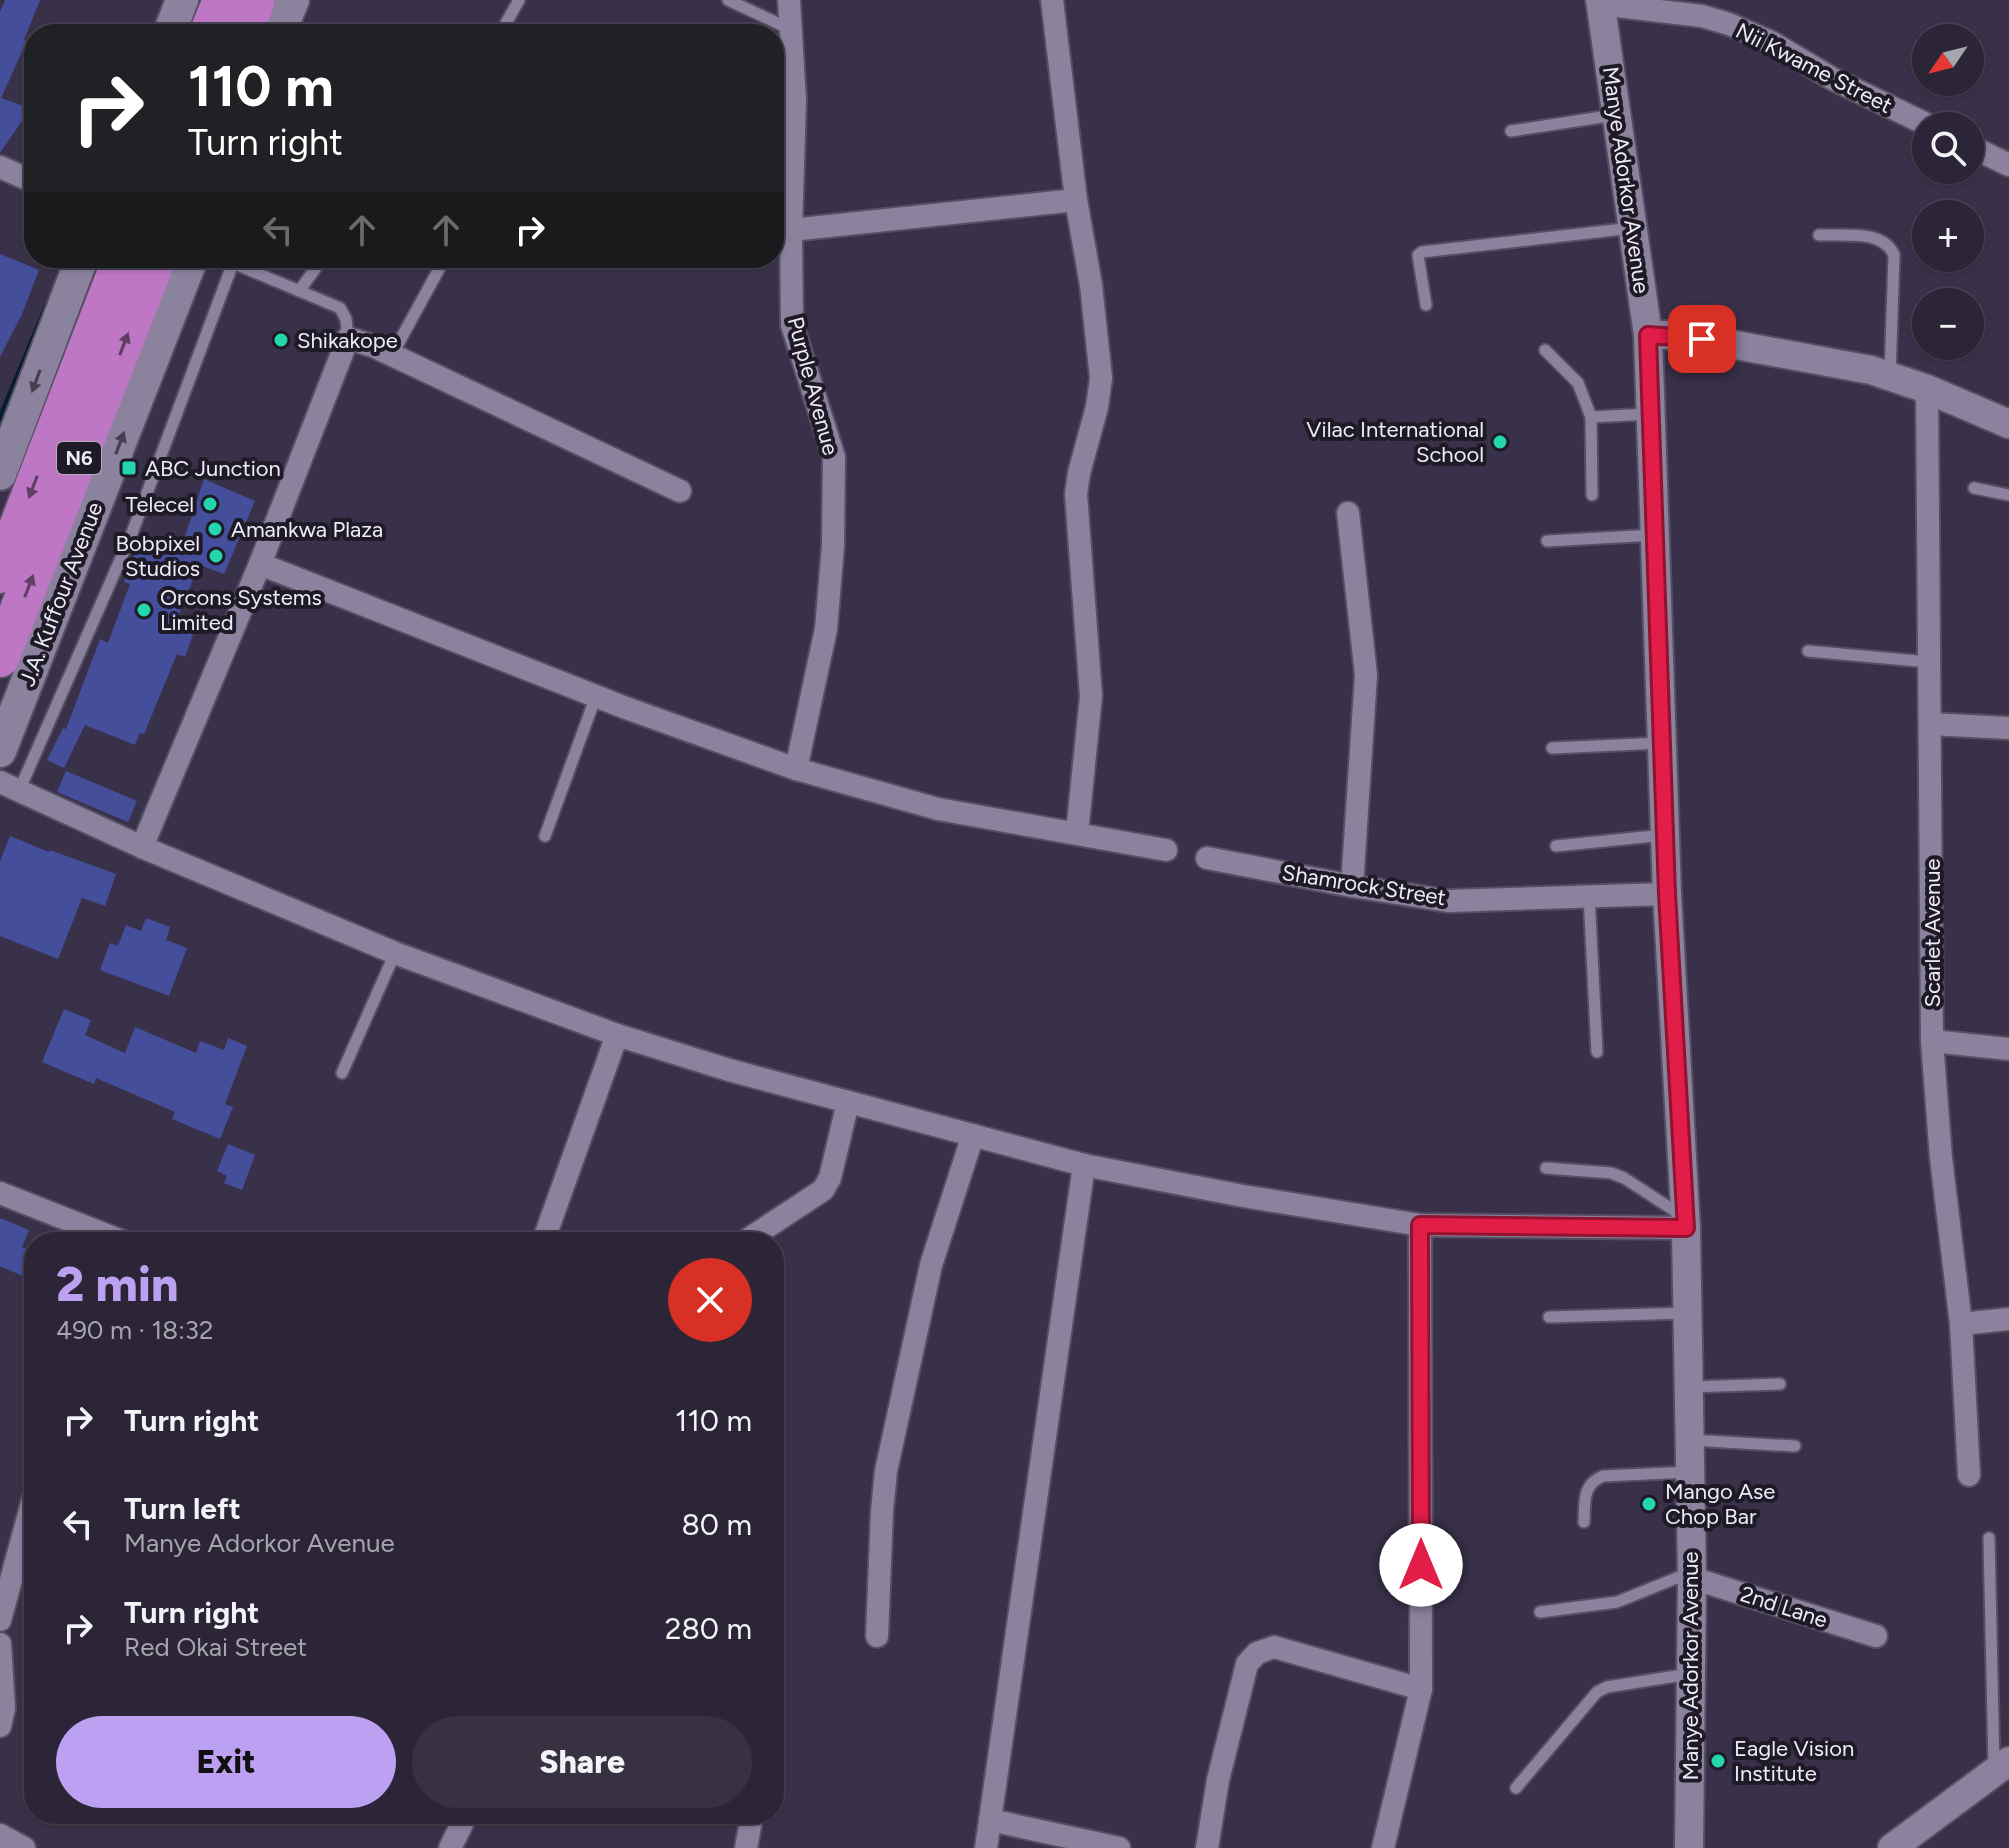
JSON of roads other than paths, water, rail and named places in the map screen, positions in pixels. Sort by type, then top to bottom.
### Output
[{"type":"highway","points":[[212,24],[222,0]]},
{"type":"highway","points":[[247,24],[256,0]]},
{"type":"highway","name":"N6","points":[[0,574],[118,268]]},
{"type":"highway","name":"N6","points":[[0,658],[153,268]]},
{"type":"main road","points":[[173,24],[182,0]]},
{"type":"main road","points":[[283,24],[293,0]]},
{"type":"main road","points":[[0,474],[78,268]]},
{"type":"main road","name":"J.A. Kuffour Avenue","points":[[0,751],[188,268]]},
{"type":"street","name":"Purple Avenue","points":[[789,0],[795,100],[792,325],[834,457],[833,546],[826,629],[796,769]]},
{"type":"street","points":[[1052,0],[1101,378],[1076,494],[1091,696],[1077,833]]},
{"type":"street","name":"Manye Adorkor Avenue","points":[[1600,2],[1648,335],[1667,894],[1686,1223],[1692,1575],[1689,1848]]},
{"type":"street","name":"Nii Kwame Street","points":[[1600,2],[1702,16],[1729,24],[1771,42],[1833,79],[1912,117]]},
{"type":"street","points":[[1984,153],[2009,165]]},
{"type":"street","points":[[0,167],[24,178]]},
{"type":"street","points":[[791,230],[1076,200]]},
{"type":"street","points":[[1648,335],[1702,339],[1871,370],[1927,389],[2009,424]]},
{"type":"street","points":[[142,847],[260,564],[348,338],[680,491]]},
{"type":"street","name":"Scarlet Avenue","points":[[1927,389],[1932,1041],[1941,1158],[1961,1324],[1969,1475]]},
{"type":"street","points":[[1348,513],[1366,675],[1352,886]]},
{"type":"street","points":[[260,564],[596,696],[796,769],[938,809],[1166,850]]},
{"type":"street","points":[[1930,724],[2009,728]]},
{"type":"street","points":[[9,786],[142,847],[395,953],[617,1035],[729,1070],[1084,1165],[1243,1196],[1420,1225],[1686,1223]]},
{"type":"street","name":"Shamrock Street","points":[[1207,858],[1448,901],[1667,894]]},
{"type":"street","points":[[547,1232],[617,1035]]},
{"type":"street","points":[[1932,1041],[2009,1049]]},
{"type":"street","points":[[759,1232],[823,1190],[830,1178],[848,1102]]},
{"type":"street","points":[[877,1636],[886,1471],[931,1265],[973,1135]]},
{"type":"street","points":[[986,1848],[1084,1165]]},
{"type":"street","points":[[0,1193],[80,1232]]},
{"type":"street","points":[[1383,1848],[1421,1689],[1420,1225]]},
{"type":"street","points":[[1961,1324],[2009,1319]]},
{"type":"street","points":[[0,1617],[24,1532]]},
{"type":"street","name":"2nd Lane","points":[[1692,1575],[1876,1636]]},
{"type":"street","points":[[0,1644],[4,1708],[0,1726]]},
{"type":"street","points":[[1207,1848],[1218,1780],[1247,1664],[1257,1653],[1274,1647],[1421,1689]]},
{"type":"street","points":[[1902,1846],[2002,1766]]},
{"type":"street","points":[[990,1820],[1119,1848]]},
{"type":"street","points":[[450,1848],[462,1824]]},
{"type":"street","points":[[746,1848],[750,1824]]},
{"type":"street","points":[[0,1835],[24,1848]]},
{"type":"lane","points":[[506,24],[519,0]]},
{"type":"lane","points":[[728,0],[780,24]]},
{"type":"lane","points":[[784,26],[791,29]]},
{"type":"lane","points":[[1511,131],[1616,115]]},
{"type":"lane","points":[[1426,305],[1418,255],[1422,252],[1632,228]]},
{"type":"lane","points":[[1819,235],[1880,238],[1890,245],[1894,255],[1890,376]]},
{"type":"lane","points":[[9,786],[132,533],[231,268]]},
{"type":"lane","points":[[245,268],[340,308],[346,319],[348,338]]},
{"type":"lane","points":[[299,291],[316,268]]},
{"type":"lane","points":[[392,356],[440,268]]},
{"type":"lane","points":[[1545,350],[1578,383],[1591,417],[1592,495]]},
{"type":"lane","points":[[1591,417],[1651,414]]},
{"type":"lane","points":[[1974,488],[2009,495]]},
{"type":"lane","points":[[1547,541],[1655,535]]},
{"type":"lane","points":[[1808,651],[1929,662]]},
{"type":"lane","points":[[545,836],[596,696]]},
{"type":"lane","points":[[1552,748],[1662,743]]},
{"type":"lane","points":[[1556,846],[1665,835]]},
{"type":"lane","points":[[1589,896],[1597,1052]]},
{"type":"lane","points":[[342,1073],[395,953]]},
{"type":"lane","points":[[1546,1168],[1611,1173],[1624,1178],[1686,1223]]},
{"type":"lane","points":[[1549,1317],[1687,1313]]},
{"type":"lane","points":[[1689,1387],[1780,1384]]},
{"type":"lane","points":[[1690,1440],[1795,1446]]},
{"type":"lane","points":[[1584,1522],[1586,1488],[1592,1481],[1603,1476],[1690,1472]]},
{"type":"lane","points":[[1989,1538],[2002,1766]]},
{"type":"lane","points":[[1540,1612],[1617,1602],[1692,1575]]},
{"type":"lane","points":[[1516,1788],[1597,1692],[1607,1687],[1691,1674]]},
{"type":"waterway","points":[[0,419],[47,306]]},
{"type":"place","name":"Shikakope","points":[[281,340]]},
{"type":"place","name":"Vilac International School","points":[[1500,442]]},
{"type":"place","name":"ABC Junction","points":[[129,468]]},
{"type":"place","name":"Telecel","points":[[210,504]]},
{"type":"place","name":"Amankwa Plaza","points":[[215,529]]},
{"type":"place","name":"Bobpixel Studios","points":[[216,556]]},
{"type":"place","name":"Orcons Systems Limited","points":[[144,610]]},
{"type":"place","name":"Mango Ase Chop Bar","points":[[1649,1504]]},
{"type":"place","name":"Eagle Vision Institute","points":[[1718,1761]]}]
